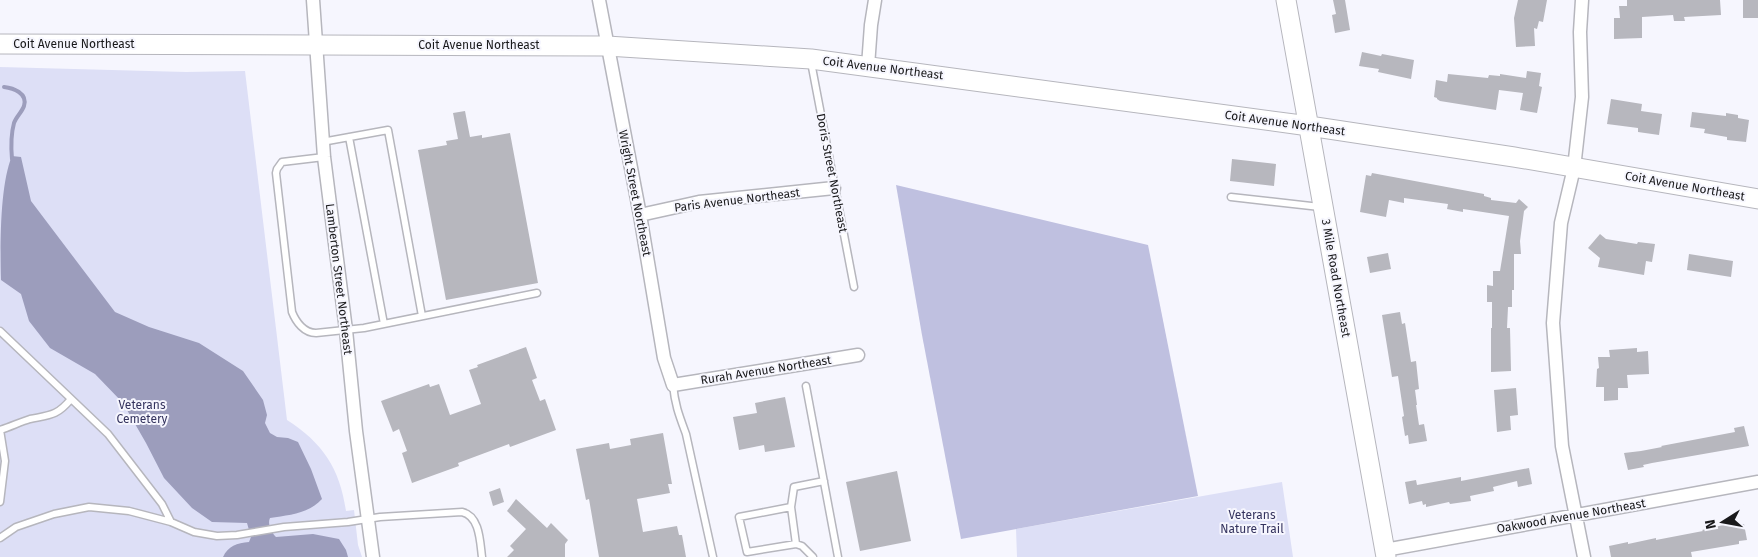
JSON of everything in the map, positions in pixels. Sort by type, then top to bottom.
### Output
[{"type":"main road","name":"3 Mile Road Northeast","points":[[1286,0],[1386,554]]},
{"type":"main road","name":"Coit Avenue Northeast","points":[[0,44],[607,46],[811,59],[1309,126],[1758,199]]},
{"type":"street","name":"Lamberton Street Northeast","points":[[313,0],[322,142],[346,330],[356,431],[373,557]]},
{"type":"street","name":"Wright Street Northeast","points":[[599,0],[640,215],[664,358],[673,385]]},
{"type":"street","points":[[868,66],[875,0]]},
{"type":"street","points":[[1582,0],[1580,32],[1582,97],[1574,168],[1560,223],[1553,323],[1562,446],[1584,557]]},
{"type":"street","name":"Paris Avenue Northeast","points":[[640,215],[699,202],[834,188]]},
{"type":"street","name":"Rurah Avenue Northeast","points":[[673,385],[858,356]]},
{"type":"street","name":"Oakwood Avenue Northeast","points":[[1386,554],[1576,515],[1758,482]]},
{"type":"lane","name":"Doris Street Northeast","points":[[811,59],[854,287]]},
{"type":"lane","points":[[322,142],[388,130],[422,316]]},
{"type":"lane","points":[[349,137],[384,324]]},
{"type":"lane","points":[[324,157],[285,161],[279,164],[277,168],[290,307],[294,316],[308,332],[346,330],[384,324],[537,293]]},
{"type":"lane","points":[[1231,197],[1324,207]]},
{"type":"lane","points":[[0,331],[108,434],[162,504],[171,522]]},
{"type":"lane","points":[[673,385],[675,404],[686,434],[713,557]]},
{"type":"lane","points":[[806,386],[838,557]]},
{"type":"lane","points":[[0,502],[5,461],[0,430],[29,420],[52,415],[63,408],[71,399]]},
{"type":"lane","points":[[796,544],[791,507],[794,487],[824,481]]},
{"type":"lane","points":[[0,538],[16,527],[54,514],[89,507],[128,511],[171,522],[194,532],[217,536],[380,517],[457,512],[467,513],[472,518],[476,526],[482,557]]},
{"type":"lane","points":[[791,507],[739,517],[747,552],[796,544],[802,546],[813,557]]},
{"type":"green space","name":"Veterans Cemetery","points":[[0,67],[186,72],[245,71],[287,420],[311,438],[328,458],[339,482],[346,511],[354,510],[358,545],[362,557],[0,557]]},
{"type":"green space","name":"Veterans Nature Trail","points":[[1282,482],[1293,557],[1017,557],[1016,529]]},
{"type":"shaded area","points":[[12,156],[21,157],[31,201],[115,312],[149,327],[199,343],[243,371],[263,400],[267,415],[265,423],[270,433],[277,437],[288,438],[298,442],[311,469],[322,499],[304,511],[270,518],[270,526],[274,535],[276,537],[313,534],[339,539],[348,557],[223,557],[227,550],[233,546],[249,542],[251,537],[247,523],[212,522],[192,508],[164,478],[123,403],[95,374],[50,348],[29,321],[21,294],[1,280],[3,198]]},
{"type":"shaded area","points":[[896,185],[1148,245],[1198,496],[961,539],[922,335]]},
{"type":"building","points":[[1333,0],[1345,0],[1350,30],[1335,33],[1332,15],[1336,14]]},
{"type":"building","points":[[1518,0],[1547,0],[1543,22],[1539,21],[1537,29],[1534,28],[1535,46],[1516,47],[1514,18]]},
{"type":"building","points":[[1627,0],[1720,0],[1721,15],[1684,17],[1685,21],[1674,21],[1673,15],[1642,17],[1642,38],[1614,39],[1614,18],[1620,18],[1619,6],[1627,6]]},
{"type":"building","points":[[1743,0],[1758,0],[1758,18],[1743,18]]},
{"type":"building","points":[[1362,52],[1414,60],[1411,79],[1378,72],[1379,69],[1359,66]]},
{"type":"building","points":[[1527,71],[1541,73],[1539,86],[1542,87],[1537,113],[1520,110],[1523,93],[1499,90],[1496,110],[1440,101],[1434,97],[1436,80],[1447,82],[1448,74],[1488,78],[1489,75],[1500,76],[1500,74],[1526,78]]},
{"type":"building","points":[[1611,99],[1642,104],[1641,111],[1662,114],[1659,135],[1638,132],[1638,128],[1607,124]]},
{"type":"building","points":[[465,111],[470,137],[482,135],[482,138],[510,133],[538,283],[446,300],[418,150],[447,145],[446,141],[458,139],[453,113]]},
{"type":"building","points":[[1692,112],[1726,116],[1726,113],[1738,115],[1738,118],[1749,120],[1746,142],[1727,140],[1727,137],[1704,133],[1705,129],[1690,127]]},
{"type":"building","points":[[1232,159],[1276,164],[1274,186],[1230,181]]},
{"type":"building","points":[[1372,173],[1484,194],[1484,196],[1491,198],[1491,200],[1516,203],[1519,199],[1528,207],[1524,211],[1520,241],[1521,254],[1514,254],[1514,290],[1512,290],[1512,307],[1508,307],[1507,328],[1510,328],[1511,371],[1491,372],[1492,302],[1487,302],[1487,285],[1493,286],[1493,271],[1500,271],[1509,216],[1463,209],[1463,212],[1447,209],[1448,204],[1404,198],[1404,203],[1389,200],[1386,217],[1360,212],[1366,175],[1371,176]]},
{"type":"building","points":[[1600,234],[1606,239],[1637,244],[1638,242],[1655,244],[1652,262],[1646,261],[1644,275],[1598,267],[1600,258],[1588,248]]},
{"type":"building","points":[[1388,253],[1391,269],[1370,273],[1367,257]]},
{"type":"building","points":[[1689,254],[1733,261],[1731,277],[1687,270]]},
{"type":"building","points":[[1400,312],[1402,324],[1405,323],[1411,362],[1416,361],[1419,389],[1415,390],[1416,405],[1419,425],[1424,424],[1427,441],[1409,444],[1408,435],[1405,436],[1398,376],[1392,377],[1382,315]]},
{"type":"building","points":[[526,347],[537,378],[532,380],[540,401],[545,399],[556,430],[510,447],[509,444],[458,463],[459,466],[412,483],[402,453],[407,451],[399,429],[393,432],[381,401],[429,384],[430,387],[439,384],[450,415],[481,404],[469,370],[478,367],[477,365]]},
{"type":"building","points":[[1637,348],[1637,352],[1648,351],[1649,374],[1627,375],[1628,388],[1618,388],[1618,400],[1604,401],[1604,387],[1596,387],[1597,369],[1599,368],[1598,357],[1610,357],[1609,350]]},
{"type":"building","points":[[1516,388],[1518,415],[1510,416],[1511,430],[1497,432],[1494,390]]},
{"type":"building","points":[[785,397],[795,447],[765,452],[764,445],[739,450],[733,417],[757,413],[755,403]]},
{"type":"building","points":[[1744,426],[1749,446],[1652,463],[1643,465],[1644,467],[1628,470],[1624,453],[1735,432],[1734,428]]},
{"type":"building","points":[[663,433],[672,484],[668,484],[670,493],[637,499],[643,532],[677,526],[679,535],[682,535],[686,557],[599,557],[589,499],[586,500],[576,449],[609,443],[610,449],[631,445],[630,439]]},
{"type":"building","points":[[1529,468],[1532,484],[1518,487],[1517,481],[1493,487],[1494,491],[1470,496],[1471,501],[1450,504],[1449,502],[1426,507],[1426,504],[1423,505],[1422,501],[1409,504],[1405,482],[1416,480],[1417,485],[1461,477],[1461,481]]},
{"type":"building","points":[[897,471],[911,541],[860,551],[846,482]]},
{"type":"building","points":[[500,488],[504,502],[493,506],[489,492]]},
{"type":"building","points":[[516,499],[547,528],[551,523],[568,540],[565,544],[565,557],[507,557],[514,550],[510,546],[526,529],[507,511]]},
{"type":"building","points":[[1736,522],[1736,526],[1744,524],[1747,540],[1739,541],[1739,544],[1691,552],[1692,557],[1611,557],[1609,546],[1656,538],[1656,540],[1703,531]]},
{"type":"waterway","points":[[4,87],[19,92],[25,101],[13,127],[12,159]]}]
